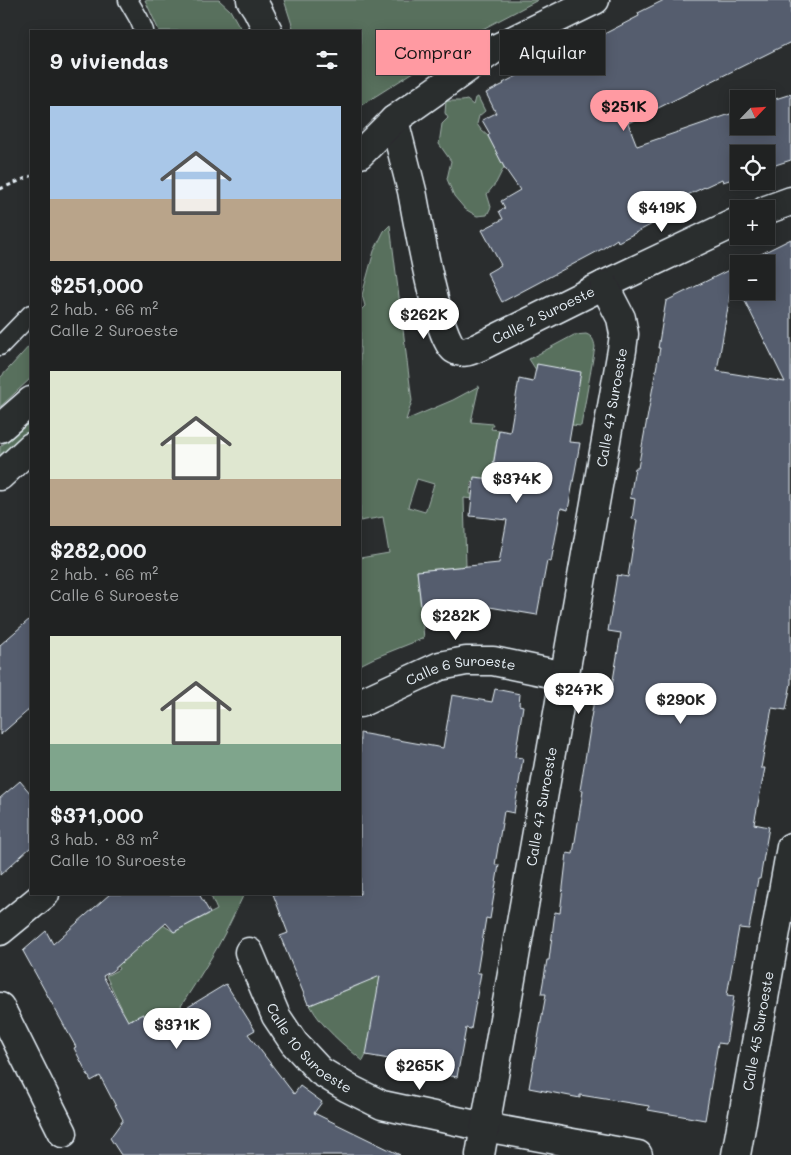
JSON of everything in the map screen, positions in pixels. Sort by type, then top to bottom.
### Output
[{"type":"street","points":[[250,0],[257,9],[268,30]]},
{"type":"street","points":[[361,153],[394,120],[492,50],[595,0]]},
{"type":"street","points":[[361,135],[394,120]]},
{"type":"street","name":"Calle 2 Suroeste","points":[[394,120],[411,188],[434,299],[443,330],[452,346],[464,352],[479,347],[730,224]]},
{"type":"street","points":[[775,207],[791,201]]},
{"type":"street","name":"Calle 47 Suroeste","points":[[480,1155],[624,334],[621,318],[604,285]]},
{"type":"street","points":[[0,428],[30,402]]},
{"type":"street","points":[[0,476],[30,448]]},
{"type":"street","name":"Calle 6 Suroeste","points":[[361,703],[440,666],[466,661],[493,661],[564,676]]},
{"type":"street","name":"Calle 45 Suroeste","points":[[736,1155],[791,847]]},
{"type":"street","points":[[0,931],[44,895]]},
{"type":"street","name":"Calle 10 Suroeste","points":[[249,952],[276,1016],[294,1043],[320,1071],[348,1088],[382,1105],[485,1127],[638,1155]]},
{"type":"street","points":[[0,1008],[63,1133]]},
{"type":"lane","points":[[128,0],[143,30]]},
{"type":"lane","points":[[0,346],[30,315]]},
{"type":"path","points":[[0,189],[30,176]]},
{"type":"green space","points":[[145,0],[219,0],[230,10],[241,30],[159,30]]},
{"type":"green space","points":[[284,0],[538,0],[481,30],[376,30],[376,75],[409,75],[361,105],[361,30],[294,30]]},
{"type":"green space","points":[[478,97],[485,111],[479,116],[477,124],[488,136],[504,167],[496,183],[487,194],[491,207],[487,215],[477,216],[465,209],[454,196],[447,179],[451,161],[439,144],[442,124],[448,118],[445,113],[446,101],[467,100],[473,105],[475,98]]},
{"type":"green space","points":[[390,225],[412,401],[406,420],[453,400],[479,386],[471,422],[493,424],[491,429],[499,430],[489,487],[492,501],[464,498],[466,566],[417,571],[424,638],[361,664],[361,558],[389,553],[383,517],[361,521],[361,310],[365,306],[362,295],[374,251],[384,231]],"holes":[[[481,478],[486,478],[484,495],[470,494],[471,483]],[[417,479],[434,484],[425,512],[408,507]]]},
{"type":"green space","points":[[586,334],[590,336],[595,347],[581,426],[572,425],[537,364],[536,370],[529,359],[574,335]]},
{"type":"green space","points":[[30,345],[30,379],[0,407],[0,378]]},
{"type":"green space","points":[[30,420],[30,433],[0,460],[0,447]]},
{"type":"green space","points":[[434,799],[363,1061],[327,1029],[310,1005],[359,985],[353,971],[350,895],[361,895]]},
{"type":"green space","points":[[210,895],[244,895],[218,946],[159,1043],[143,1014],[77,1046],[73,1036],[123,1011],[106,976],[119,969],[106,946],[163,925],[174,932],[217,910]]},
{"type":"building","points":[[664,0],[791,0],[791,42],[628,123],[637,146],[730,114],[730,135],[775,135],[775,99],[791,94],[791,160],[775,165],[775,145],[730,145],[730,180],[723,182],[722,179],[653,211],[658,221],[618,242],[617,239],[602,249],[502,302],[487,273],[501,265],[482,230],[503,219],[499,211],[505,208],[501,201],[520,190],[504,167],[482,120],[496,113],[486,93],[519,75],[605,75],[605,34],[639,16],[638,13]]},
{"type":"building","points":[[791,239],[791,683],[786,710],[772,708],[761,768],[765,768],[754,824],[769,827],[749,929],[739,928],[727,995],[734,996],[726,1044],[718,1043],[705,1120],[648,1110],[649,1106],[580,1095],[580,1098],[529,1088],[546,994],[541,994],[547,960],[549,960],[555,912],[560,913],[567,853],[573,854],[583,791],[580,790],[597,683],[612,686],[621,633],[608,631],[617,575],[628,577],[637,520],[632,519],[635,499],[630,498],[635,468],[638,468],[660,348],[658,348],[666,301],[730,269],[730,295],[717,371],[785,382],[744,300],[775,300],[775,255],[759,255]]},
{"type":"building","points":[[537,364],[581,372],[569,442],[580,443],[568,510],[561,508],[551,562],[547,561],[537,615],[466,603],[468,618],[423,623],[417,571],[499,563],[507,520],[470,516],[474,477],[491,479],[499,430],[510,432],[519,379],[533,382]]},
{"type":"building","points":[[30,619],[30,709],[0,735],[0,645]]},
{"type":"building","points":[[495,689],[520,694],[519,705],[523,706],[515,757],[523,758],[514,813],[504,811],[495,865],[499,865],[490,919],[486,918],[477,973],[481,973],[471,1029],[466,1028],[457,1077],[388,1065],[389,1059],[366,1055],[380,976],[310,1005],[308,1004],[280,936],[288,933],[273,895],[361,895],[361,733],[443,748],[452,695],[492,702]]},
{"type":"building","points":[[20,781],[30,793],[30,848],[0,875],[0,798]]},
{"type":"building","points":[[109,895],[200,895],[210,913],[174,932],[166,923],[112,971],[103,976],[128,1021],[143,1014],[152,1029],[226,984],[255,1030],[248,1034],[294,1094],[300,1086],[322,1102],[314,1113],[400,1155],[121,1155],[110,1138],[123,1120],[100,1076],[91,1081],[74,1048],[76,1047],[23,951],[46,931],[53,944]]}]
